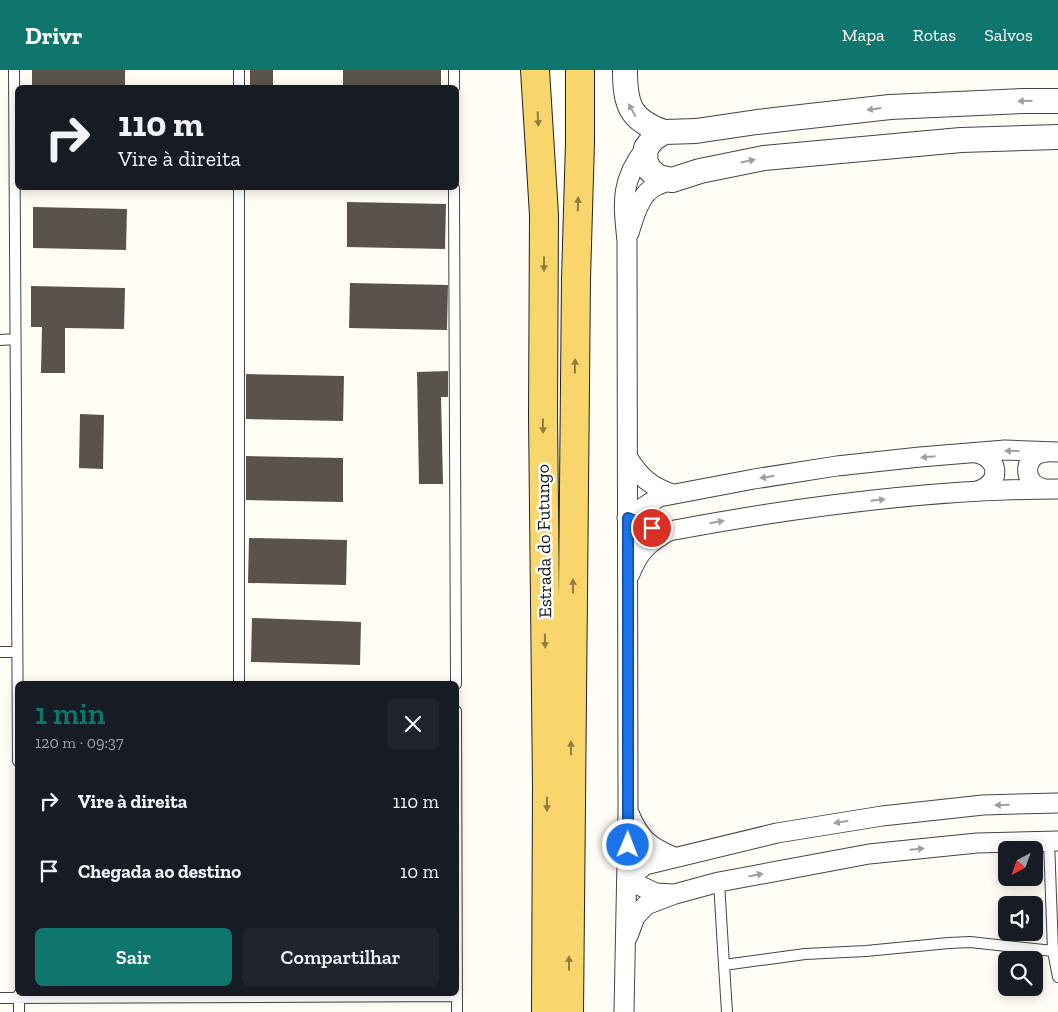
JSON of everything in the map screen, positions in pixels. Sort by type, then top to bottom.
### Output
[{"type":"main road","name":"Estrada do Futungo","points":[[536,70],[544,215],[543,416],[547,788],[546,1012]]},
{"type":"main road","name":"Estrada do Futungo","points":[[569,1012],[575,308],[580,142],[580,70]]},
{"type":"street","points":[[625,70],[628,104],[636,116],[648,127],[664,132],[696,131],[890,107],[1058,101]]},
{"type":"street","points":[[992,102],[981,106],[975,118],[978,130],[982,135],[994,139]]},
{"type":"street","points":[[922,106],[934,109],[942,126],[937,137],[926,143]]},
{"type":"street","points":[[624,1012],[628,810],[628,458],[627,241],[624,215],[626,187],[634,163],[653,139],[664,132]]},
{"type":"street","points":[[627,241],[643,197],[654,186],[700,171],[764,158],[926,143],[1058,138]]},
{"type":"street","points":[[646,148],[645,160],[649,170],[658,177],[672,180]]},
{"type":"street","points":[[628,518],[659,497],[837,466],[1005,450],[1052,452]]},
{"type":"street","points":[[1052,452],[1040,452],[1034,455],[1028,466],[1030,479],[1039,488],[1052,489]]},
{"type":"street","points":[[976,453],[983,454],[989,458],[995,469],[995,475],[989,486],[977,491]]},
{"type":"street","points":[[628,458],[635,469],[657,489],[673,494]]},
{"type":"street","points":[[628,518],[660,531],[669,531],[764,514],[847,503],[977,491],[1052,489]]},
{"type":"street","points":[[628,579],[638,556],[645,546],[669,531]]},
{"type":"street","points":[[627,880],[645,865],[777,833],[882,816],[983,805],[1056,803]]},
{"type":"street","points":[[628,810],[636,830],[646,842],[660,852],[674,857]]},
{"type":"street","points":[[626,941],[635,917],[646,905],[675,894],[719,882],[869,854],[977,843],[1055,840]]},
{"type":"street","points":[[627,880],[656,893],[675,894]]},
{"type":"lane","points":[[14,70],[17,681]]},
{"type":"lane","points":[[238,70],[238,85]]},
{"type":"lane","points":[[454,70],[454,85]]},
{"type":"lane","points":[[239,190],[239,681]]},
{"type":"lane","points":[[454,190],[456,681]]},
{"type":"lane","points":[[0,340],[15,339]]},
{"type":"lane","points":[[0,652],[17,652]]},
{"type":"lane","points":[[1055,840],[1053,951],[1058,977]]},
{"type":"lane","points":[[719,882],[727,1012]]},
{"type":"lane","points":[[724,965],[804,954],[970,942],[1053,951]]},
{"type":"lane","points":[[0,998],[19,996],[19,1012]]},
{"type":"lane","points":[[457,996],[457,1012]]},
{"type":"building","points":[[32,70],[125,70],[125,85],[32,85]]},
{"type":"building","points":[[250,70],[273,70],[273,85],[250,85]]},
{"type":"building","points":[[343,70],[441,70],[441,85],[343,85]]},
{"type":"building","points":[[347,202],[446,204],[445,249],[347,247]]},
{"type":"building","points":[[33,207],[127,209],[126,250],[33,248]]},
{"type":"building","points":[[350,283],[448,285],[447,330],[349,328]]},
{"type":"building","points":[[31,286],[125,288],[124,329],[65,328],[65,373],[41,373],[42,327],[31,327]]},
{"type":"building","points":[[448,371],[448,397],[441,397],[443,484],[419,484],[417,372]]},
{"type":"building","points":[[246,374],[344,376],[343,421],[246,419]]},
{"type":"building","points":[[80,414],[104,415],[103,469],[79,468]]},
{"type":"building","points":[[246,456],[343,458],[343,502],[246,500]]},
{"type":"building","points":[[249,538],[347,540],[346,585],[248,583]]},
{"type":"building","points":[[252,618],[361,622],[360,665],[251,662]]},
{"type":"route","points":[[628,845],[628,518],[652,528]]}]
